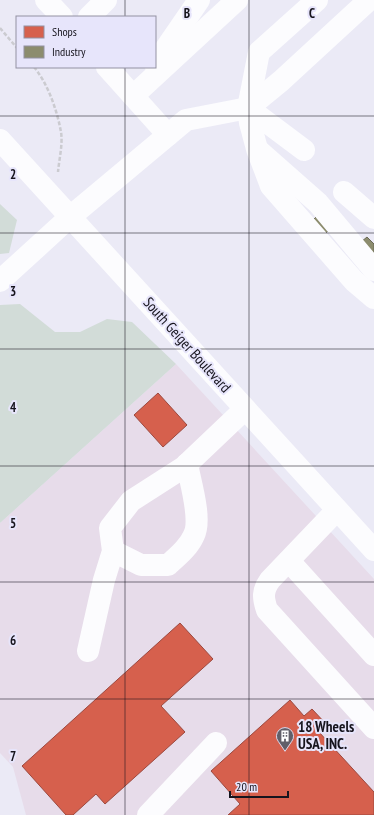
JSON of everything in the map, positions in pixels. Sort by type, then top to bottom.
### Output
[{"type":"street","points":[[46,0],[61,16]]},
{"type":"street","points":[[90,16],[106,0]]},
{"type":"street","points":[[156,63],[199,0]]},
{"type":"street","points":[[133,96],[215,0]]},
{"type":"street","points":[[133,96],[237,0]]},
{"type":"street","points":[[317,0],[259,52],[248,108],[257,149],[271,186],[354,281],[374,298]]},
{"type":"street","points":[[0,281],[70,217],[186,120],[248,108],[281,81],[369,0]]},
{"type":"street","points":[[107,68],[168,135]]},
{"type":"street","points":[[133,96],[152,68]]},
{"type":"street","points":[[248,108],[304,150]]},
{"type":"street","name":"South Geiger Boulevard","points":[[0,140],[374,550]]},
{"type":"street","points":[[257,149],[318,203],[374,270]]},
{"type":"street","points":[[344,192],[370,224]]},
{"type":"street","points":[[88,651],[104,580],[113,551],[110,528],[131,501],[187,464],[245,409]]},
{"type":"street","points":[[113,551],[141,564],[168,565],[183,551],[195,533],[197,516],[187,464]]},
{"type":"street","points":[[337,510],[265,588],[263,598],[266,610],[374,728]]},
{"type":"street","points":[[289,561],[374,655]]},
{"type":"street","points":[[148,815],[216,743]]},
{"type":"path","points":[[0,28],[16,47]]},
{"type":"path","points":[[35,68],[46,86],[61,133],[55,201]]},
{"type":"shaded area","points":[[0,204],[17,220],[9,253],[0,254]]},
{"type":"shaded area","points":[[20,304],[55,332],[80,332],[107,319],[132,322],[176,364],[0,523],[0,305]]},
{"type":"shaded area","points":[[176,364],[374,579],[374,815],[26,815],[13,767],[0,753],[0,523]]},
{"type":"building: Shops","points":[[158,393],[187,425],[163,447],[134,415]]},
{"type":"building: Shops","points":[[180,623],[213,659],[161,706],[185,732],[105,804],[96,794],[73,815],[66,815],[22,766]]},
{"type":"building: Shops","name":"18 Wheels USA, INC.","points":[[290,700],[304,716],[312,709],[327,725],[319,732],[374,792],[374,815],[228,815],[240,804],[211,771]]},
{"type":"building: Industry","points":[[319,214],[331,228],[324,235],[311,222]]},
{"type":"building: Industry","points":[[367,237],[374,244],[374,254],[361,242]]},
{"type":"place","name":"18 Wheels USA, INC.","points":[[285,751]]}]
